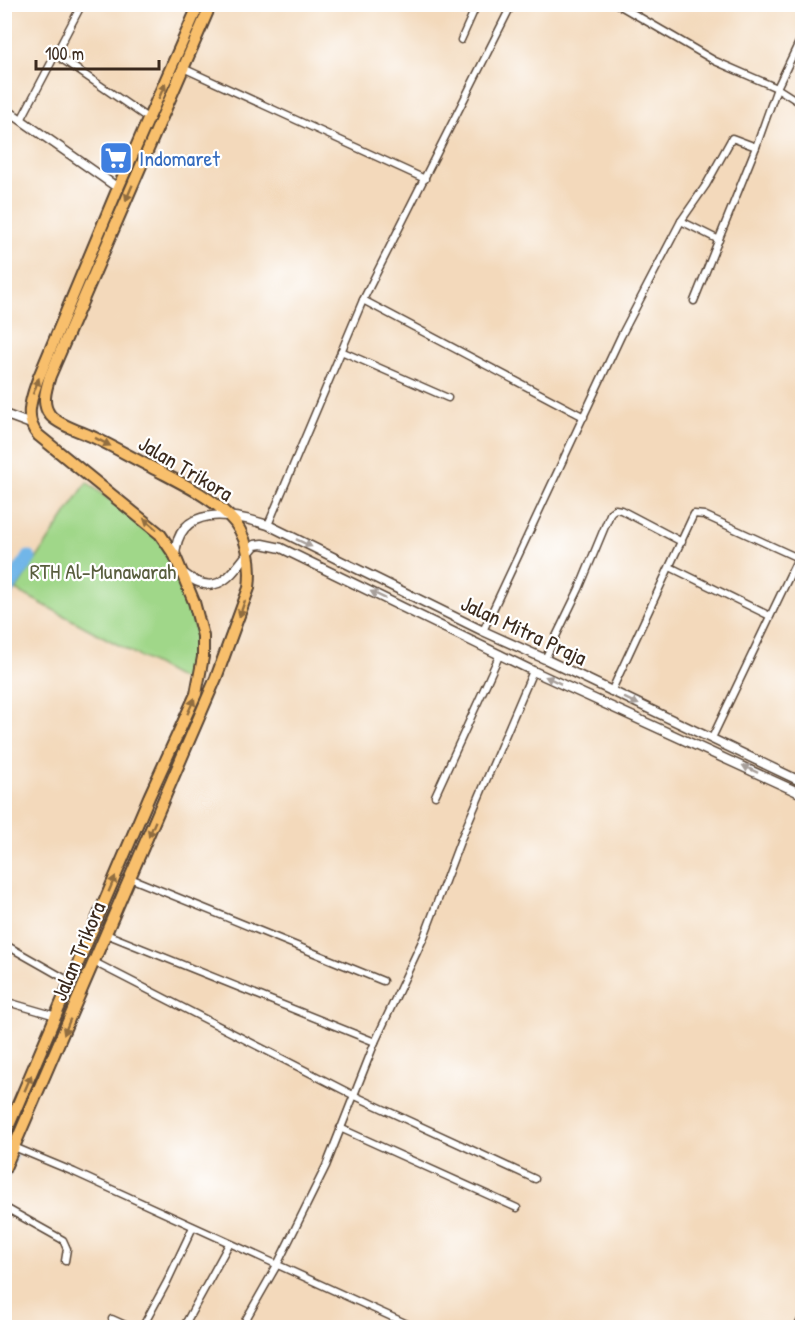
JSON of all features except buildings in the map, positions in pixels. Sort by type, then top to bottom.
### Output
[{"type":"main road","name":"Jalan Trikora","points":[[4,1170],[216,678],[249,588],[251,573],[248,552],[242,535],[230,516],[177,481],[51,416],[47,410],[45,392],[118,188],[199,4]]},
{"type":"main road","name":"Jalan Trikora","points":[[97,252],[211,4]]},
{"type":"main road","name":"Jalan Trikora","points":[[4,1137],[149,797],[196,694],[203,657],[200,621],[175,556],[160,534],[38,435],[31,424],[30,406],[33,394],[91,268]]},
{"type":"main road","points":[[149,797],[162,804]]},
{"type":"main road","points":[[16,1109],[28,1114]]},
{"type":"street","points":[[21,120],[82,4]]},
{"type":"street","points":[[461,40],[477,4]]},
{"type":"street","points":[[268,525],[363,300],[512,4]]},
{"type":"street","points":[[617,4],[714,61],[777,88],[802,104]]},
{"type":"street","points":[[694,301],[756,147],[777,88],[802,36]]},
{"type":"street","points":[[56,55],[149,119]]},
{"type":"street","points":[[183,68],[425,179]]},
{"type":"street","points":[[4,108],[118,188]]},
{"type":"street","points":[[483,631],[621,336],[681,221],[706,185],[732,138],[756,147]]},
{"type":"street","points":[[681,221],[719,240]]},
{"type":"street","points":[[363,300],[584,417]]},
{"type":"street","points":[[341,351],[448,399]]},
{"type":"street","points":[[4,414],[31,424]]},
{"type":"street","points":[[545,659],[579,589],[611,512],[615,509],[682,542]]},
{"type":"street","points":[[611,692],[694,514],[699,513],[798,558],[712,738]]},
{"type":"street","points":[[175,556],[176,544],[180,535],[193,521],[209,515],[230,516]]},
{"type":"street","name":"Jalan Mitra Praja","points":[[230,516],[268,525],[483,631],[802,782]]},
{"type":"street","name":"Jalan Mitra Praja","points":[[248,552],[255,545],[262,544],[281,548],[533,671],[802,794]]},
{"type":"street","points":[[182,572],[199,584],[215,584],[231,575],[248,552]]},
{"type":"street","points":[[670,567],[770,616]]},
{"type":"street","points":[[435,796],[500,654]]},
{"type":"street","points":[[241,1328],[277,1265],[321,1177],[375,1042],[424,937],[461,839],[533,671]]},
{"type":"street","points":[[130,878],[383,981]]},
{"type":"street","points":[[106,934],[375,1042]]},
{"type":"street","points":[[4,944],[71,982]]},
{"type":"street","points":[[94,962],[353,1095],[535,1179]]},
{"type":"street","points":[[4,1001],[56,1016]]},
{"type":"street","points":[[340,1128],[517,1208]]},
{"type":"street","points":[[14,1147],[74,1172],[416,1328]]},
{"type":"street","points":[[4,1207],[63,1240],[67,1249],[65,1261]]},
{"type":"street","points":[[142,1328],[193,1227]]},
{"type":"street","points":[[183,1328],[229,1244]]},
{"type":"street","points":[[797,1328],[802,1318]]},
{"type":"street","points":[[112,1319],[132,1328]]},
{"type":"green space","name":"RTH Al-Munawarah","points":[[87,482],[144,527],[165,546],[171,555],[182,581],[197,637],[196,662],[189,683],[16,590]]},
{"type":"waterway","points":[[4,594],[29,558]]},
{"type":"waterway","points":[[4,1184],[17,1155]]},
{"type":"place","name":"Indomaret","points":[[116,158]]}]
